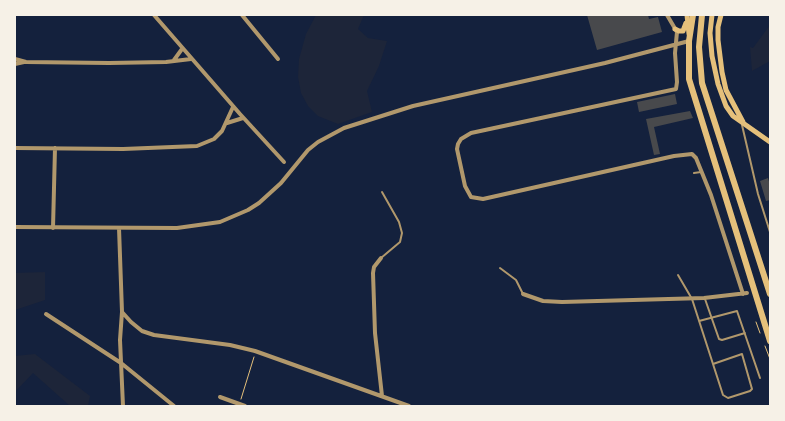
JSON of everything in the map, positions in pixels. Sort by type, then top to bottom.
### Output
[{"type":"highway","points":[[693,15],[689,39],[689,79],[770,342]]},
{"type":"highway","points":[[702,15],[699,47],[702,82],[770,294]]},
{"type":"main road","points":[[675,29],[683,31],[687,15]]},
{"type":"main road","points":[[712,15],[711,43],[718,84],[730,111],[733,116],[770,142]]},
{"type":"main road","points":[[721,15],[718,34],[722,72],[726,90],[744,122]]},
{"type":"main road","points":[[686,22],[689,39]]},
{"type":"street","points":[[154,15],[190,59],[284,162]]},
{"type":"street","points":[[242,15],[278,60]]},
{"type":"street","points":[[667,15],[675,29],[677,38],[677,86],[673,90],[471,133],[461,139],[457,149],[464,186],[471,197],[483,199],[692,154],[696,158],[702,172],[745,294]]},
{"type":"street","points":[[15,227],[177,228],[220,222],[259,203],[282,182],[308,150],[318,142],[344,128],[413,106],[605,63],[676,45],[689,39]]},
{"type":"street","points":[[174,60],[182,49]]},
{"type":"street","points":[[15,59],[26,62]]},
{"type":"street","points":[[15,64],[26,62],[166,62],[190,59]]},
{"type":"street","points":[[15,148],[123,149],[191,147],[205,144],[214,139],[228,122],[233,107]]},
{"type":"street","points":[[228,122],[243,118]]},
{"type":"street","points":[[53,228],[55,148]]},
{"type":"street","points":[[119,228],[123,406]]},
{"type":"street","points":[[381,258],[374,267],[373,273],[375,333],[382,396]]},
{"type":"street","points":[[745,294],[752,282]]},
{"type":"street","points":[[523,294],[542,300],[562,302],[692,299],[745,294],[758,302]]},
{"type":"street","points":[[122,312],[142,331],[154,335],[230,345],[255,351],[409,406]]},
{"type":"street","points":[[46,314],[121,363],[174,406]]},
{"type":"street","points":[[220,397],[245,406]]},
{"type":"street","points":[[390,406],[391,400]]},
{"type":"lane","points":[[744,122],[742,125],[744,138],[770,232]]},
{"type":"lane","points":[[694,173],[702,172]]},
{"type":"lane","points":[[381,258],[400,242],[402,233],[400,222],[382,192]]},
{"type":"lane","points":[[500,268],[516,280],[523,294]]},
{"type":"lane","points":[[678,275],[692,299],[713,364],[725,397],[752,389],[742,354],[713,364]]},
{"type":"lane","points":[[704,298],[719,339],[722,340],[745,333]]},
{"type":"lane","points":[[699,321],[737,311],[760,378]]},
{"type":"path","points":[[240,405],[255,351]]},
{"type":"shaded area","points":[[316,15],[364,15],[358,29],[368,38],[387,41],[379,66],[367,91],[372,112],[338,124],[318,116],[308,106],[301,93],[298,77],[299,59],[306,34]]},
{"type":"shaded area","points":[[770,25],[770,61],[752,71],[750,47],[753,48]]},
{"type":"shaded area","points":[[45,272],[45,300],[15,310],[15,273]]},
{"type":"shaded area","points":[[35,354],[90,396],[88,406],[70,406],[33,373],[15,392],[15,356]]},
{"type":"building","points":[[587,15],[648,15],[649,19],[658,17],[662,32],[597,50]]},
{"type":"building","points":[[675,94],[677,104],[639,112],[637,102]]},
{"type":"building","points":[[690,111],[693,118],[654,127],[660,154],[654,155],[646,119]]},
{"type":"building","points":[[768,178],[770,200],[766,201],[760,181]]}]
